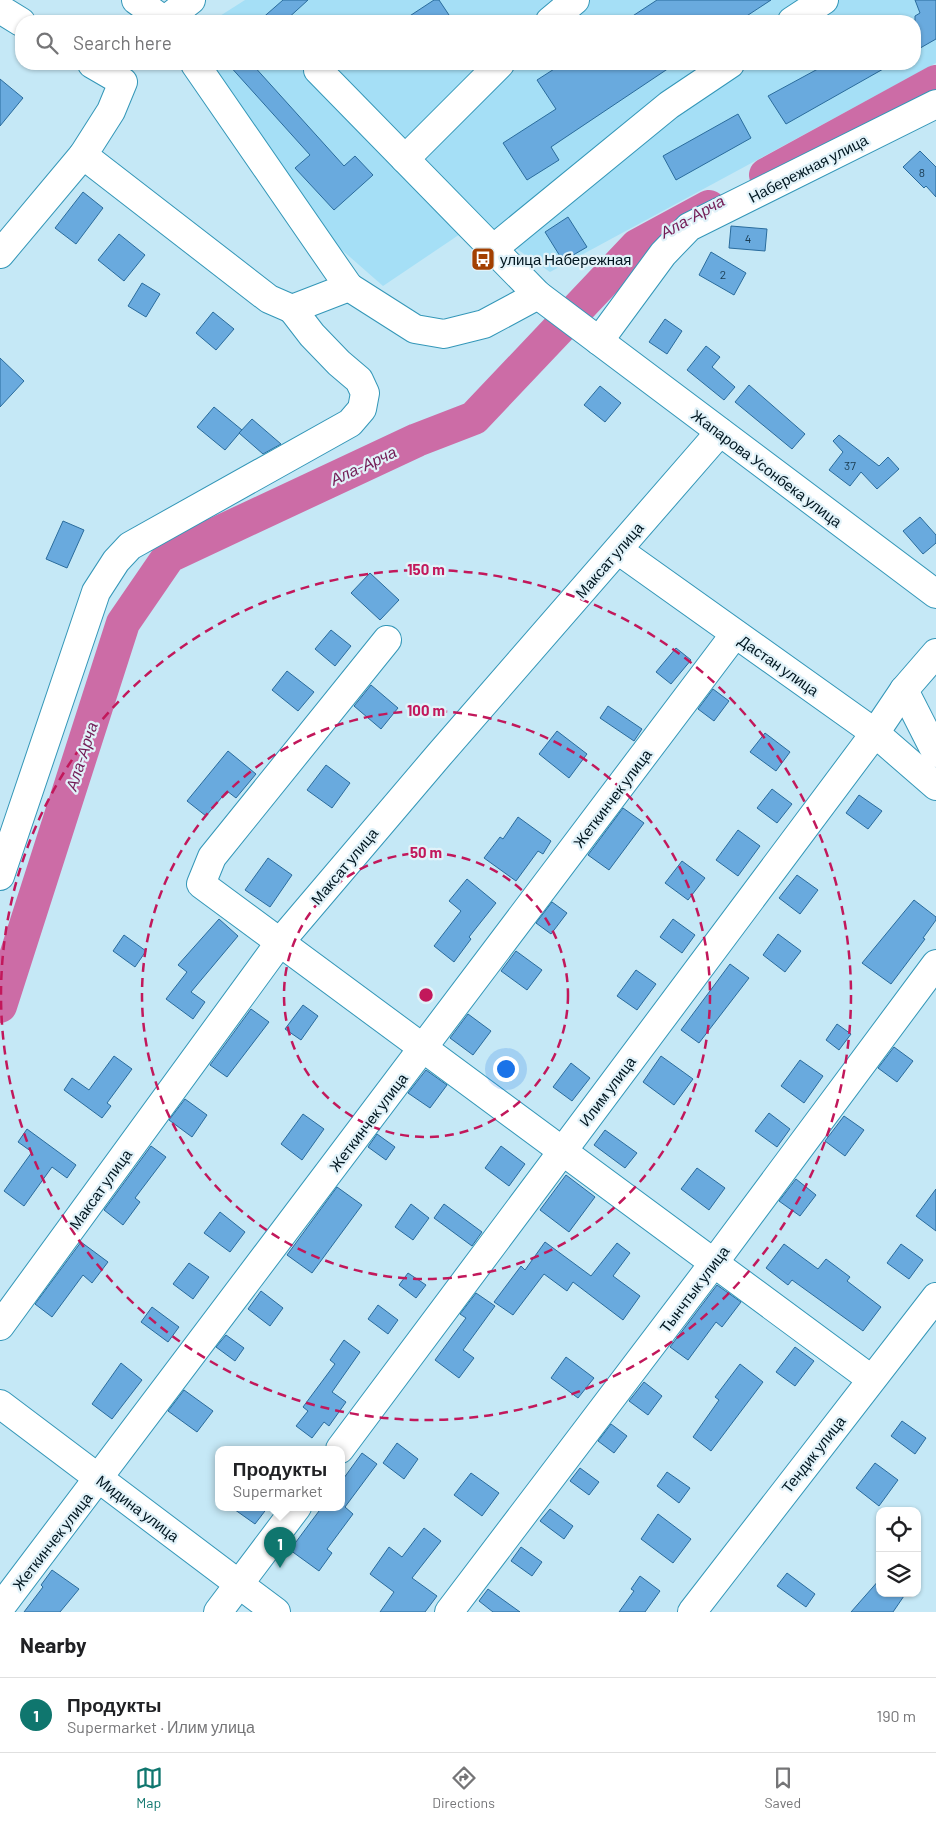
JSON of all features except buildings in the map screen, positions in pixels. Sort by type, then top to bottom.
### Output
[{"type":"street","points":[[136,0],[156,15]]},
{"type":"street","points":[[172,15],[191,0]]},
{"type":"street","points":[[557,15],[575,0]]},
{"type":"street","points":[[801,15],[824,0]]},
{"type":"street","points":[[0,10],[15,19]]},
{"type":"street","points":[[199,70],[349,287],[415,329],[444,334],[484,324],[538,295]]},
{"type":"street","name":"Жапарова Усонбека улица","points":[[318,70],[538,295],[936,594]]},
{"type":"street","points":[[405,159],[494,70]]},
{"type":"street","points":[[493,249],[669,105],[721,70]]},
{"type":"street","points":[[0,254],[83,155],[111,111],[128,73]]},
{"type":"street","name":"Набережная улица","points":[[599,341],[663,254],[689,227],[931,114]]},
{"type":"street","points":[[0,876],[96,592],[116,560],[130,546],[350,423],[362,409],[365,393],[359,380],[338,363],[312,335],[292,309],[269,299],[83,155]]},
{"type":"street","points":[[292,309],[349,287]]},
{"type":"street","name":"Максат улица","points":[[0,1326],[280,942],[720,432]]},
{"type":"street","name":"Дастан улица","points":[[618,550],[875,733],[936,786]]},
{"type":"street","name":"Жеткинчек улица","points":[[0,1608],[100,1479],[735,634]]},
{"type":"street","points":[[387,640],[212,857],[201,884],[871,1379]]},
{"type":"street","name":"Илим улица","points":[[342,1446],[875,733],[904,690],[936,652]]},
{"type":"street","points":[[904,690],[936,753]]},
{"type":"street","name":"Тынчтык улица","points":[[449,1612],[713,1264],[936,964]]},
{"type":"street","name":"Тендик улица","points":[[692,1612],[936,1297]]},
{"type":"street","name":"Мидина улица","points":[[0,1404],[276,1612]]},
{"type":"street","points":[[218,1612],[294,1511]]},
{"type":"shaded area","points":[[245,0],[936,0],[936,63],[550,272],[478,222],[383,286],[318,229],[212,70],[921,70],[921,15],[221,15]]},
{"type":"waterway","name":"Ала-Арча","points":[[766,175],[936,82]]},
{"type":"waterway","name":"Ала-Арча","points":[[0,1006],[123,623],[169,556],[417,440],[474,418],[637,246],[709,207]]},
{"type":"place","name":"улица Набережная","points":[[483,259]]},
{"type":"place","name":"Продукты","points":[[280,1568]]}]
